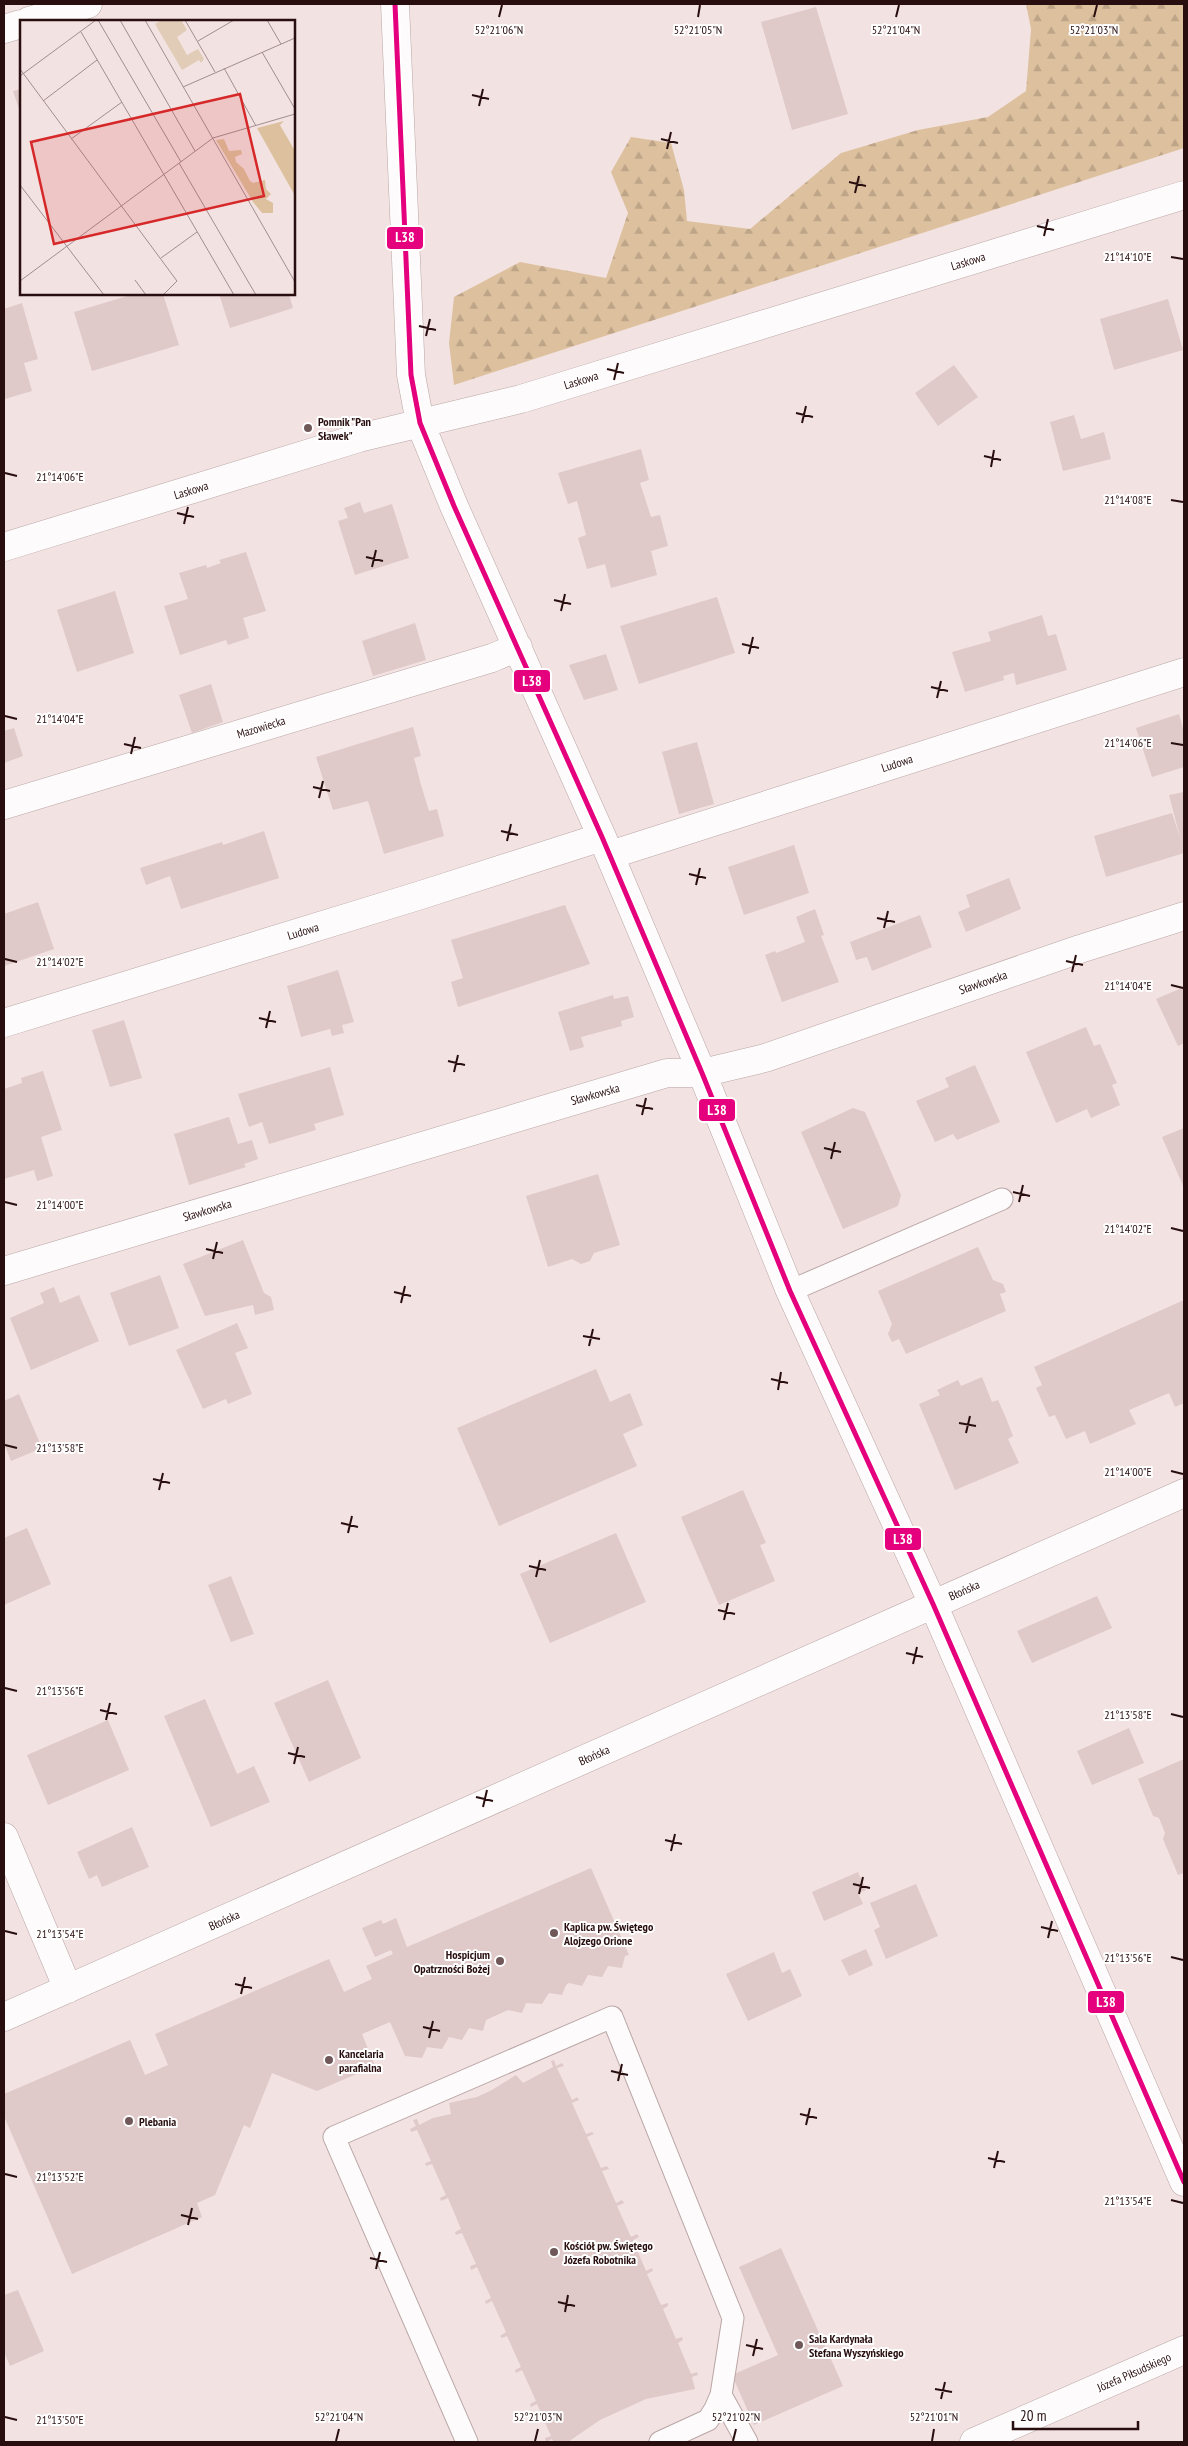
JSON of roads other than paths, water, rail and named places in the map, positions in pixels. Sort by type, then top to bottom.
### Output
[{"type":"street","points":[[32,20],[88,4]]},
{"type":"street","points":[[395,4],[412,375],[420,423],[454,506],[606,846],[702,1073],[790,1291],[933,1604],[1184,2182]]},
{"type":"street","points":[[4,29],[20,24]]},
{"type":"street","name":"Laskowa","points":[[4,547],[341,444],[521,399],[1184,195]]},
{"type":"street","name":"Mazowiecka","points":[[4,805],[492,658],[518,647]]},
{"type":"street","name":"Ludowa","points":[[4,1023],[421,895],[606,846],[1184,672]]},
{"type":"street","name":"Sławkowska","points":[[4,1271],[667,1073],[702,1073],[765,1058],[1080,948],[1184,916]]},
{"type":"street","name":"Błońska","points":[[4,2017],[1184,1493]]},
{"type":"street","points":[[4,1837],[68,1989]]},
{"type":"street","name":"Józefa Piłsudskiego","points":[[974,2442],[1184,2350]]},
{"type":"lane","points":[[790,1291],[1002,1199]]},
{"type":"lane","points":[[467,2442],[334,2137],[612,2017],[734,2318],[721,2395],[708,2420],[660,2442]]},
{"type":"lane","points":[[721,2395],[746,2442]]},
{"type":"place","name":"Pomnik \"Pan Sławek\"","points":[[308,428]]},
{"type":"place","name":"Kaplica pw. Świętego Alojzego Orione","points":[[554,1933]]},
{"type":"place","name":"Hospicjum Opatrzności Bożej","points":[[500,1961]]},
{"type":"place","name":"Kancelaria parafialna","points":[[329,2060]]},
{"type":"place","name":"Plebania","points":[[129,2121]]},
{"type":"place","name":"Kościół pw. Świętego Józefa Robotnika","points":[[554,2252]]},
{"type":"place","name":"Sala Kardynała Stefana Wyszyńskiego","points":[[799,2345]]}]
